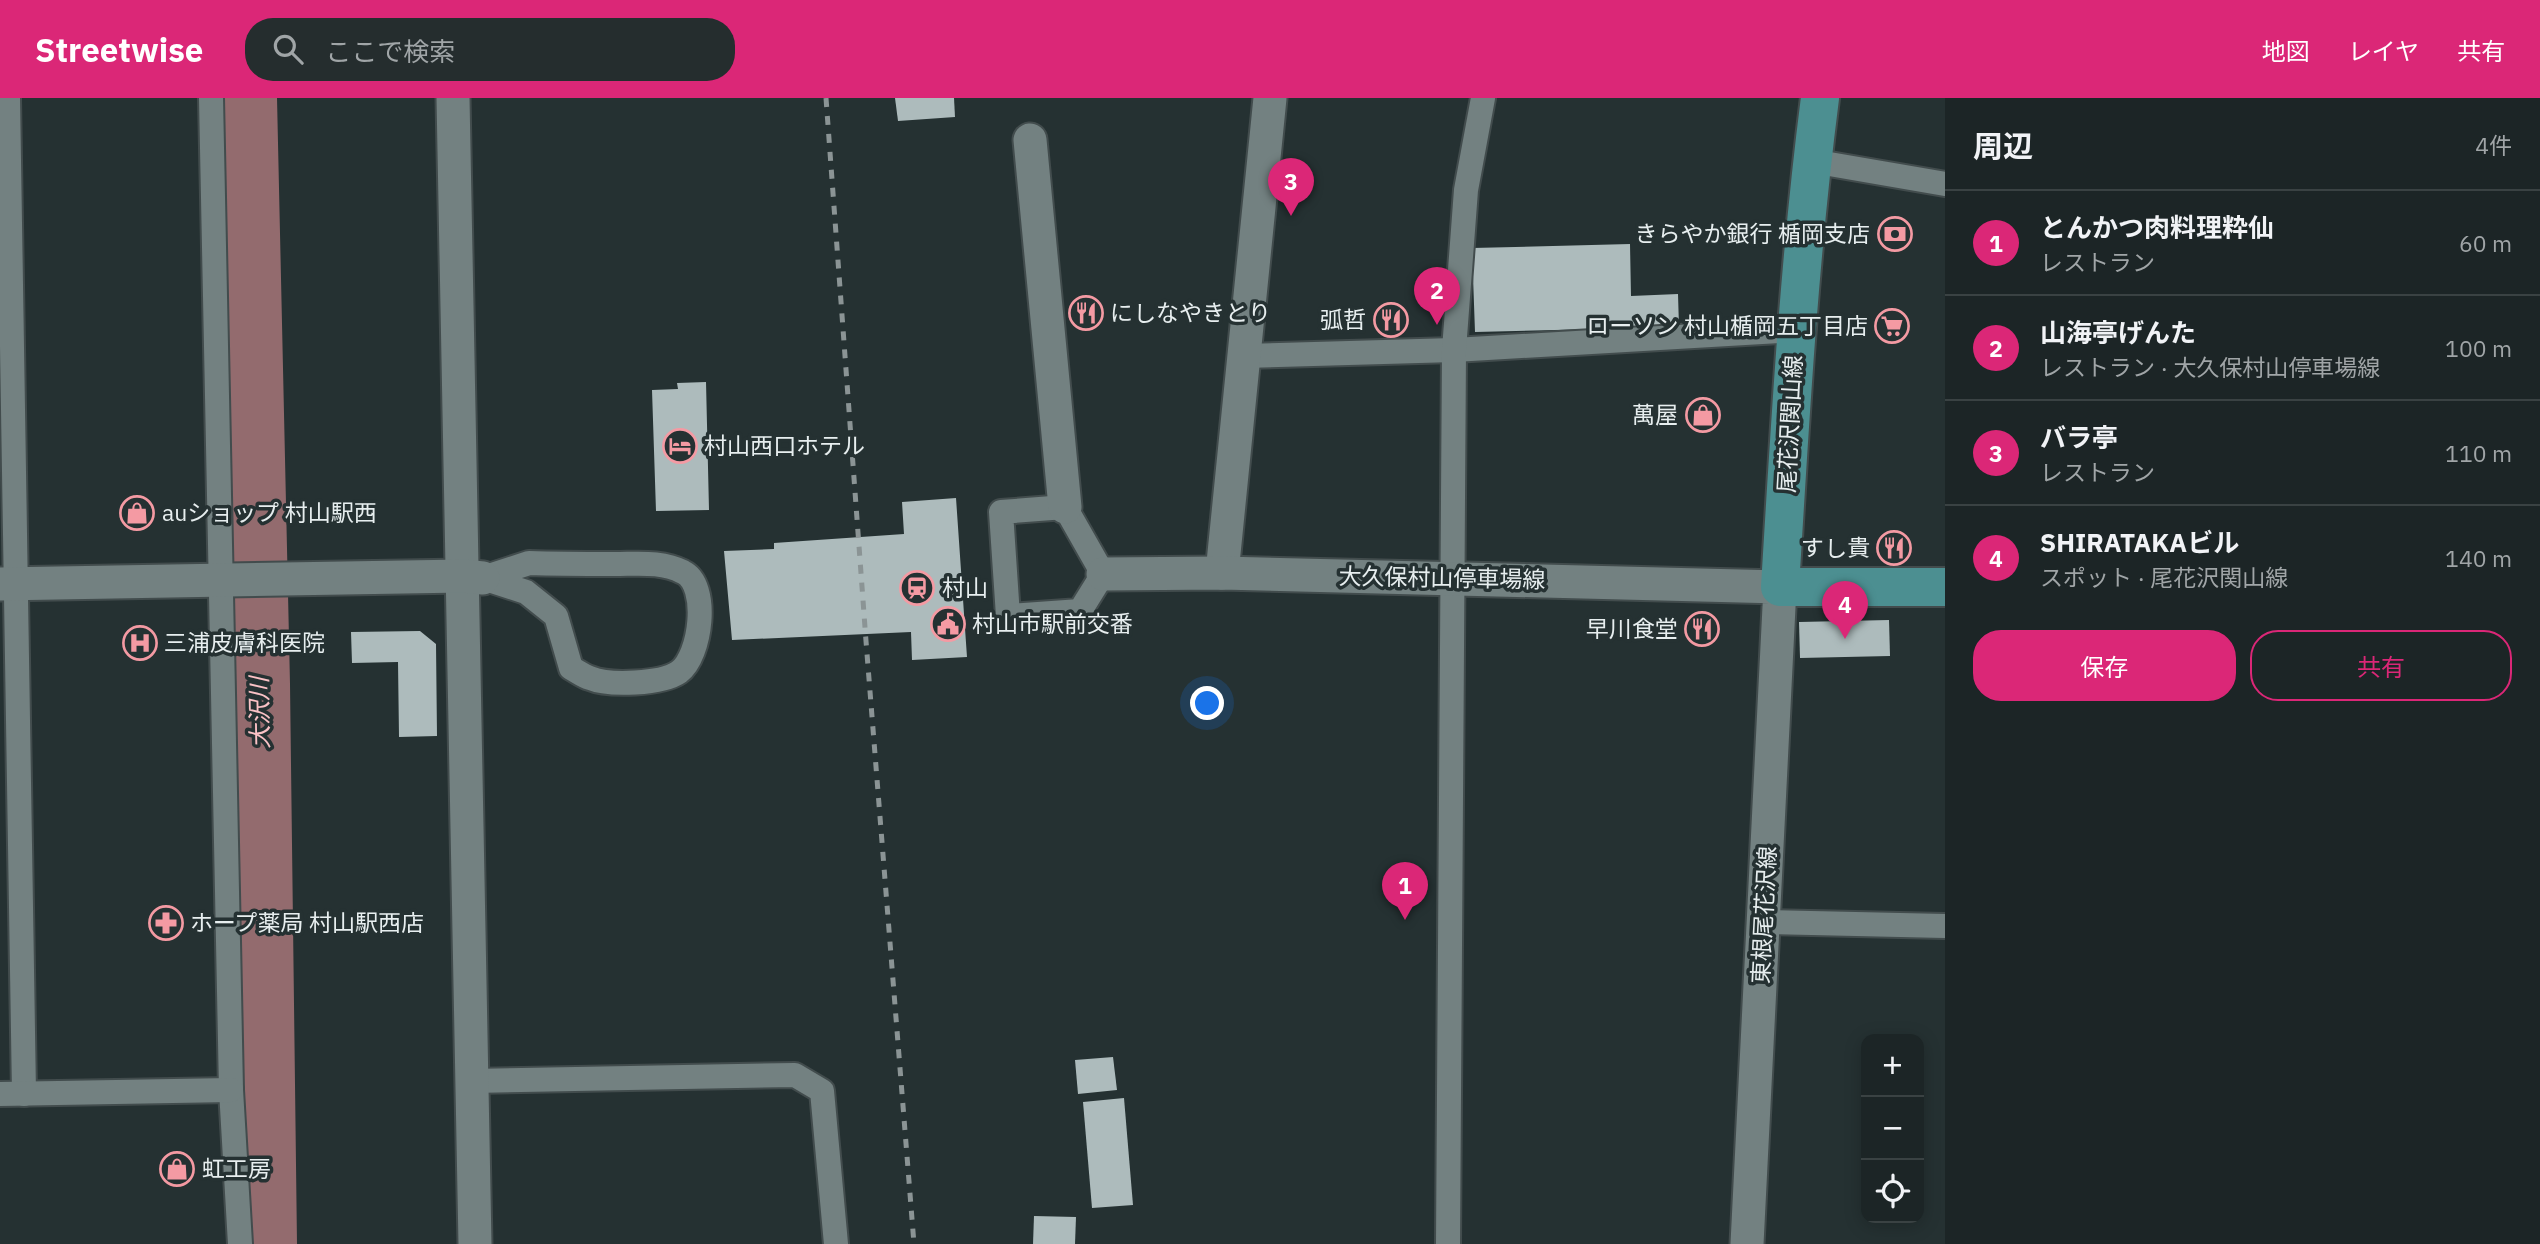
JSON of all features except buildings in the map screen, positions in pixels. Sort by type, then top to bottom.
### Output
[{"type":"main road","name":"尾花沢関山線","points":[[1780,587],[1796,330],[1820,98]]},
{"type":"main road","points":[[1780,587],[1945,587]]},
{"type":"street","points":[[8,98],[12,1094],[231,1090]]},
{"type":"street","points":[[211,98],[233,581],[231,1090],[240,1244]]},
{"type":"street","points":[[453,98],[473,577],[471,1081],[475,1244]]},
{"type":"street","points":[[1222,573],[1269,98]]},
{"type":"street","points":[[1448,1244],[1454,350],[1466,190],[1483,98]]},
{"type":"street","points":[[1030,139],[1065,507],[1103,574],[1080,611],[1008,616],[1001,512],[1065,507]]},
{"type":"street","points":[[1812,161],[1945,184]]},
{"type":"street","points":[[1243,356],[1454,350],[1796,330]]},
{"type":"street","points":[[8,584],[473,577],[529,563],[659,564],[685,572],[697,585],[699,631],[693,654],[679,672],[658,680],[630,683],[592,679],[571,668],[556,616],[526,592],[473,577]]},
{"type":"street","name":"大久保村山停車場線","points":[[1103,574],[1222,573],[1780,587]]},
{"type":"street","name":"東根尾花沢線","points":[[1747,1244],[1780,587]]},
{"type":"street","points":[[1763,922],[1945,926]]},
{"type":"street","points":[[471,1081],[794,1075],[822,1091],[835,1244]]},
{"type":"waterway","name":"大沢川","points":[[249,98],[262,684],[269,1244]]},
{"type":"railway","points":[[826,98],[914,1244]]},
{"type":"place","name":"バラ亭","points":[[1291,216]]},
{"type":"place","name":"きらやか銀行 楯岡支店","points":[[1895,234]]},
{"type":"place","name":"にしなやきとり","points":[[1086,313]]},
{"type":"place","name":"弧哲","points":[[1391,320]]},
{"type":"place","name":"山海亭げんた","points":[[1437,325]]},
{"type":"place","name":"ローソン 村山楯岡五丁目店","points":[[1892,326]]},
{"type":"place","name":"萬屋","points":[[1703,415]]},
{"type":"place","name":"村山西口ホテル","points":[[680,446]]},
{"type":"place","name":"auショップ 村山駅西","points":[[137,513]]},
{"type":"place","name":"すし貴","points":[[1894,548]]},
{"type":"place","name":"村山","points":[[917,588]]},
{"type":"place","name":"村山市駅前交番","points":[[948,624]]},
{"type":"place","name":"早川食堂","points":[[1702,629]]},
{"type":"place","name":"SHIRATAKAビル","points":[[1845,639]]},
{"type":"place","name":"三浦皮膚科医院","points":[[140,643]]},
{"type":"place","name":"とんかつ肉料理粋仙","points":[[1405,920]]},
{"type":"place","name":"ホープ薬局 村山駅西店","points":[[166,923]]},
{"type":"place","name":"虹工房","points":[[177,1169]]}]
